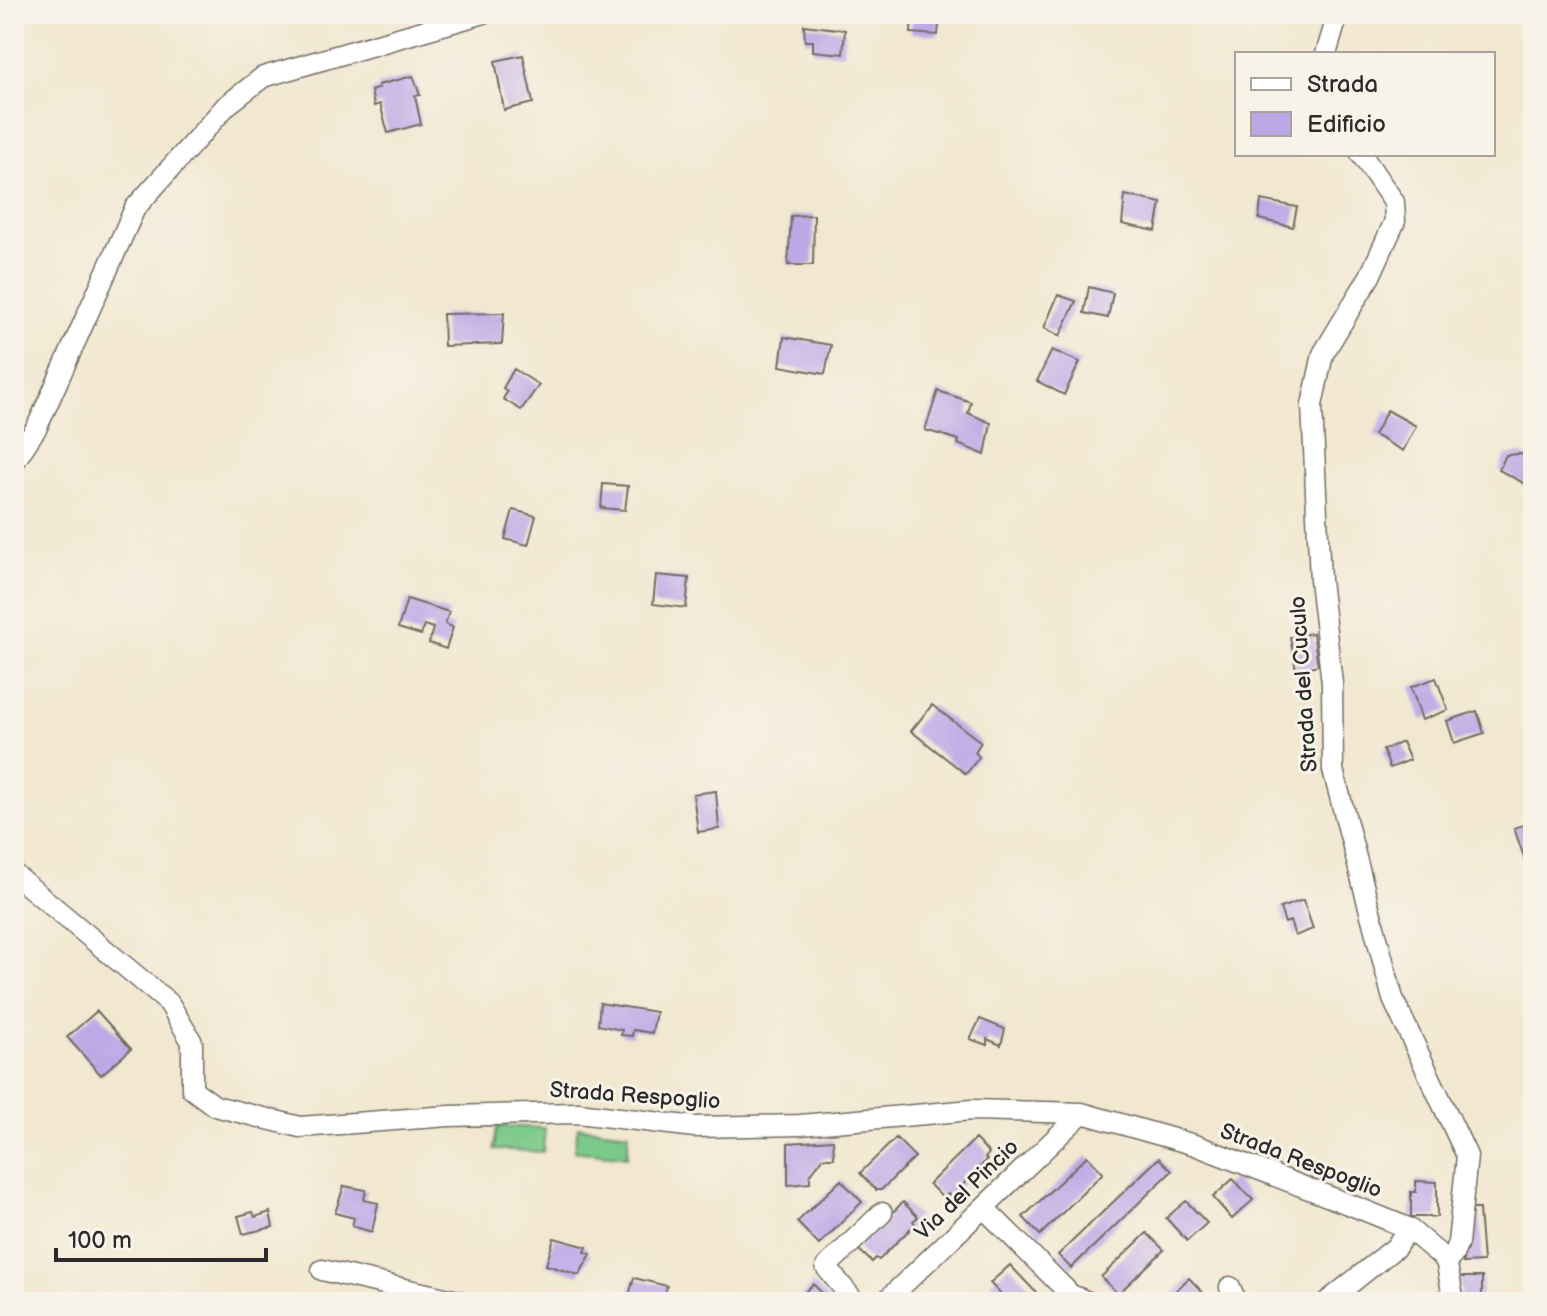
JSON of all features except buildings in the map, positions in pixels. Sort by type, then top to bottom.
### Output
[{"type":"street","points":[[14,462],[37,427],[135,208],[226,106],[263,77],[481,14]]},
{"type":"street","points":[[1327,52],[1338,14]]},
{"type":"street","name":"Strada del Cuculo","points":[[1362,156],[1394,202],[1395,221],[1370,276],[1323,354],[1312,405],[1320,580],[1332,683],[1333,770],[1393,999],[1467,1156],[1458,1243],[1453,1255],[1446,1260]]},
{"type":"street","name":"Strada Respoglio","points":[[14,874],[169,1003],[192,1042],[192,1089],[215,1106],[300,1127],[449,1116],[578,1113],[695,1127],[800,1125],[972,1110],[1082,1113],[1195,1145],[1408,1228],[1446,1260]]},
{"type":"street","name":"Via del Pincio","points":[[885,1302],[1082,1113]]},
{"type":"street","points":[[984,1208],[1071,1295],[1088,1302]]},
{"type":"street","points":[[855,1302],[826,1267],[882,1213]]},
{"type":"street","points":[[1327,1302],[1396,1247],[1408,1228]]},
{"type":"street","points":[[1446,1260],[1454,1302]]},
{"type":"street","points":[[322,1270],[462,1302]]},
{"type":"green space","points":[[497,1126],[545,1128],[543,1152],[494,1149]]},
{"type":"green space","points":[[578,1127],[629,1133],[627,1157],[574,1151]]}]
